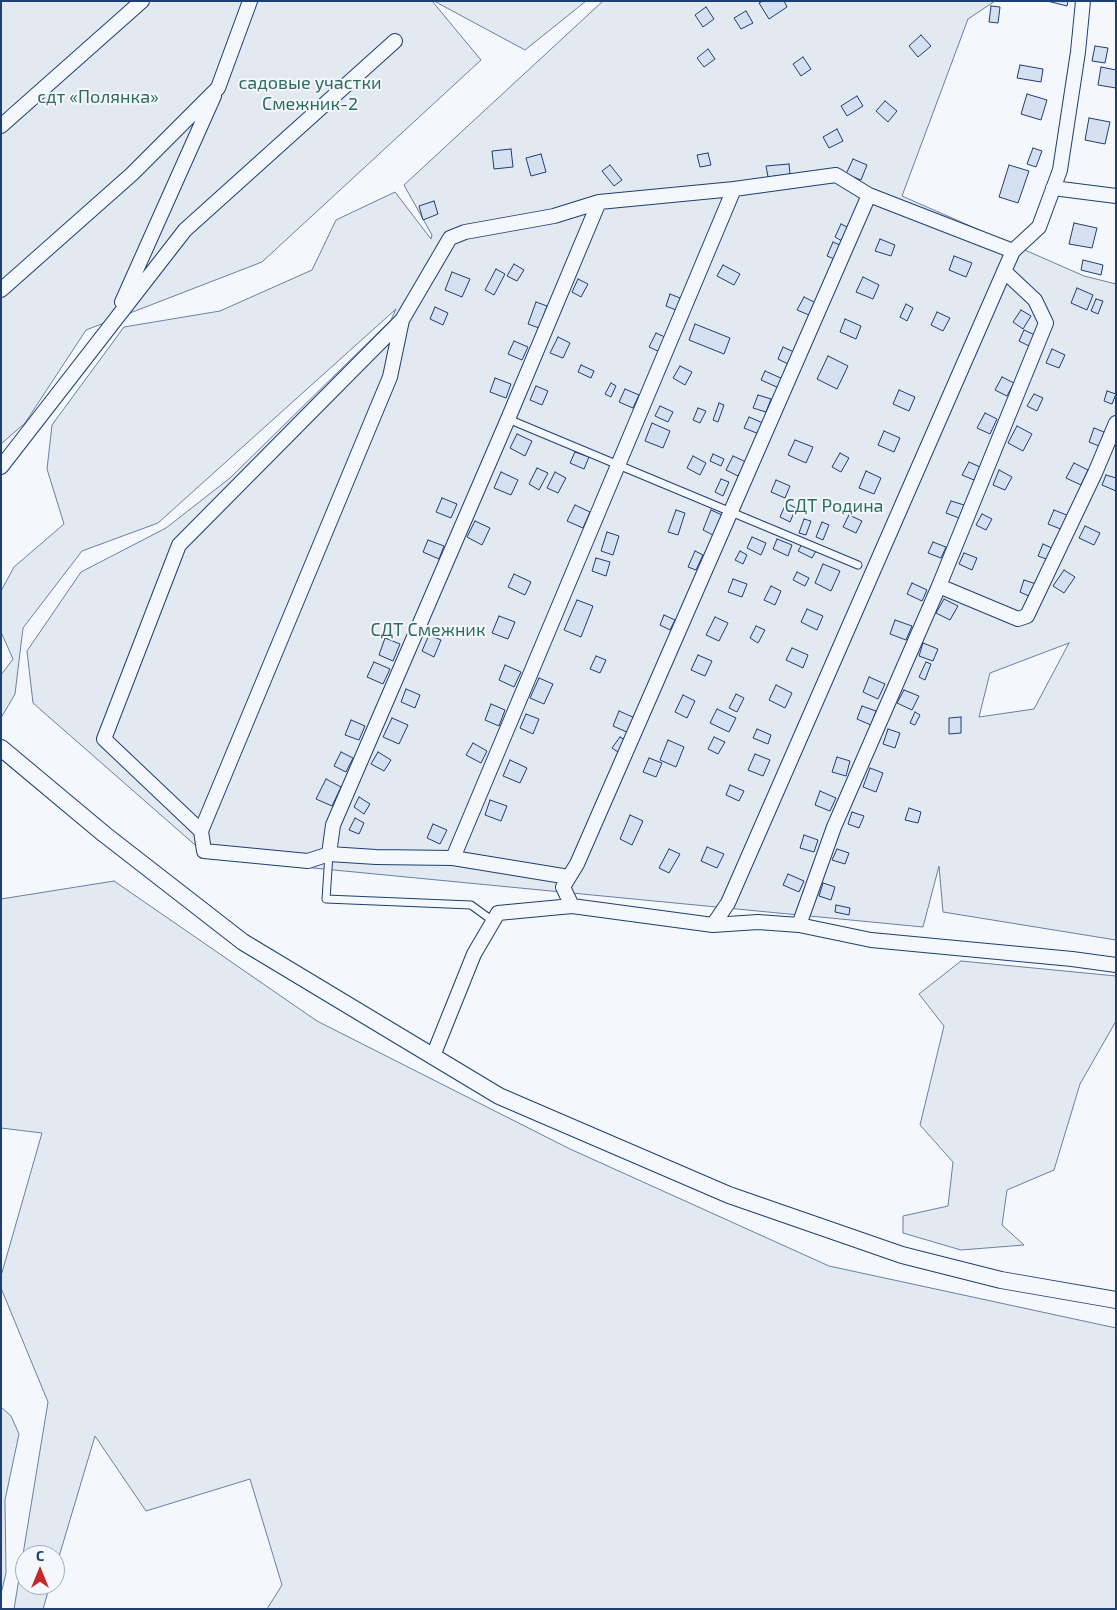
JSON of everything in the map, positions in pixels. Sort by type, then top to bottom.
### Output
[{"type":"street","points":[[1,126],[142,1]]},
{"type":"street","points":[[113,323],[218,88],[250,1]]},
{"type":"street","points":[[713,925],[728,903],[1013,251],[1039,227],[1061,160],[1084,1]]},
{"type":"street","points":[[1,467],[185,230],[395,41]]},
{"type":"street","points":[[1,290],[132,174],[218,88]]},
{"type":"street","points":[[201,831],[104,739],[179,545],[402,320],[450,238],[465,232],[554,216],[599,202],[734,189],[836,175],[870,195],[1013,251]]},
{"type":"street","points":[[1053,188],[1116,196]]},
{"type":"street","points":[[453,858],[734,189]]},
{"type":"street","points":[[572,906],[563,887],[585,846],[870,195]]},
{"type":"street","points":[[329,854],[333,825],[508,419],[599,202]]},
{"type":"street","points":[[799,925],[834,826],[939,586],[1046,323],[1034,300],[1004,271]]},
{"type":"street","points":[[402,320],[390,377],[201,831],[204,851],[308,861],[329,854],[453,858],[569,877]]},
{"type":"street","points":[[939,586],[1018,619],[1027,616],[1095,473],[1116,424]]},
{"type":"street","points":[[1,748],[104,834],[243,942],[498,1096],[729,1195],[902,1255],[1001,1280],[1116,1300]]},
{"type":"street","points":[[433,1056],[474,954],[498,913],[572,906],[713,925],[758,922],[799,925],[871,940],[1072,959],[1116,965]]},
{"type":"lane","points":[[508,419],[858,565]]},
{"type":"lane","points":[[329,854],[326,899],[471,905],[493,921]]},
{"type":"green space","points":[[1,1],[432,1],[481,60],[262,262],[86,330],[25,423],[1,444]]},
{"type":"green space","points":[[434,1],[586,1],[525,50]]},
{"type":"green space","points":[[603,1],[995,1],[968,19],[902,196],[1084,276],[1116,284],[1116,940],[943,912],[939,866],[923,927],[210,858],[33,703],[27,651],[81,572],[166,528],[230,478],[391,320],[396,309],[158,523],[82,551],[23,628],[15,694],[1,718],[1,675],[13,659],[1,632],[1,591],[14,567],[64,524],[47,469],[52,425],[124,327],[220,311],[312,270],[336,220],[395,192],[431,239],[432,235],[404,185]],"holes":[[[1069,643],[1034,709],[979,717],[990,673]]]},
{"type":"green space","points":[[114,881],[317,1021],[570,1149],[829,1266],[1116,1328],[1116,1609],[267,1609],[282,1585],[250,1479],[146,1511],[95,1436],[62,1545],[25,1545],[48,1402],[1,1288],[1,1276],[42,1133],[1,1128],[1,899]]},
{"type":"green space","points":[[961,961],[1116,976],[1116,1021],[1080,1084],[1054,1170],[1007,1190],[1002,1225],[1024,1245],[961,1250],[903,1233],[903,1216],[948,1206],[953,1162],[920,1125],[944,1026],[919,994]]},
{"type":"green space","points":[[1,1407],[11,1416],[19,1434],[5,1500],[6,1573],[1,1594]]},
{"type":"green space","points":[[16,1595],[47,1595],[43,1609],[14,1609]]},
{"type":"building","points":[[763,1],[784,1],[787,7],[769,19],[759,3]]},
{"type":"building","points":[[1047,1],[1068,1],[1067,6]]},
{"type":"building","points":[[991,6],[1000,7],[998,23],[989,22]]},
{"type":"building","points":[[706,7],[714,19],[703,27],[695,15]]},
{"type":"building","points":[[746,11],[753,23],[741,29],[734,18]]},
{"type":"building","points":[[921,35],[931,46],[918,57],[909,46]]},
{"type":"building","points":[[1095,46],[1108,48],[1105,63],[1092,61]]},
{"type":"building","points":[[708,49],[715,59],[704,67],[697,58]]},
{"type":"building","points":[[803,57],[811,69],[801,76],[793,64]]},
{"type":"building","points":[[1020,65],[1043,69],[1041,82],[1017,78]]},
{"type":"building","points":[[1101,67],[1116,70],[1116,88],[1098,85]]},
{"type":"building","points":[[1027,94],[1047,100],[1041,120],[1021,114]]},
{"type":"building","points":[[857,96],[863,106],[847,116],[841,106]]},
{"type":"building","points":[[885,101],[897,111],[888,122],[876,111]]},
{"type":"building","points":[[1089,118],[1110,122],[1105,144],[1085,140]]},
{"type":"building","points":[[837,129],[843,141],[829,148],[823,137]]},
{"type":"building","points":[[1033,148],[1042,151],[1036,167],[1027,164]]},
{"type":"building","points":[[511,149],[513,167],[494,169],[492,151]]},
{"type":"building","points":[[708,153],[711,165],[700,167],[697,155]]},
{"type":"building","points":[[541,154],[546,172],[531,176],[526,158]]},
{"type":"building","points":[[853,159],[867,165],[861,180],[846,174]]},
{"type":"building","points":[[789,164],[790,174],[768,177],[766,166]]},
{"type":"building","points":[[610,165],[622,180],[614,186],[602,171]]},
{"type":"building","points":[[1009,165],[1029,171],[1018,203],[999,197]]},
{"type":"building","points":[[434,201],[438,214],[423,220],[419,206]]},
{"type":"building","points":[[1074,223],[1097,228],[1092,248],[1069,244]]},
{"type":"building","points":[[841,224],[849,228],[842,241],[835,237]]},
{"type":"building","points":[[880,239],[895,245],[891,256],[875,251]]},
{"type":"building","points":[[833,242],[842,246],[837,260],[827,256]]},
{"type":"building","points":[[954,256],[972,263],[966,277],[949,270]]},
{"type":"building","points":[[1083,260],[1103,265],[1101,275],[1081,270]]},
{"type":"building","points":[[514,264],[524,270],[517,281],[507,276]]},
{"type":"building","points":[[723,265],[740,274],[734,285],[717,276]]},
{"type":"building","points":[[496,269],[505,274],[494,295],[485,290]]},
{"type":"building","points":[[452,272],[470,279],[462,297],[445,290]]},
{"type":"building","points":[[863,277],[879,285],[873,299],[856,292]]},
{"type":"building","points":[[578,279],[588,284],[581,297],[572,292]]},
{"type":"building","points":[[1077,288],[1093,295],[1087,310],[1071,303]]},
{"type":"building","points":[[670,294],[680,298],[676,310],[666,306]]},
{"type":"building","points":[[804,297],[816,303],[809,315],[797,310]]},
{"type":"building","points":[[1096,299],[1103,301],[1098,314],[1091,311]]},
{"type":"building","points":[[536,302],[547,306],[539,328],[528,324]]},
{"type":"building","points":[[906,304],[913,308],[907,321],[900,317]]},
{"type":"building","points":[[435,307],[448,313],[443,325],[430,319]]},
{"type":"building","points":[[1021,310],[1031,316],[1023,329],[1013,322]]},
{"type":"building","points":[[937,312],[950,318],[943,331],[931,325]]},
{"type":"building","points":[[845,319],[861,326],[856,339],[840,332]]},
{"type":"building","points":[[695,324],[730,338],[724,354],[689,340]]},
{"type":"building","points":[[1024,330],[1035,335],[1029,346],[1019,341]]},
{"type":"building","points":[[656,333],[667,338],[660,352],[649,347]]},
{"type":"building","points":[[558,337],[570,343],[563,358],[550,353]]},
{"type":"building","points":[[514,341],[528,347],[522,360],[508,354]]},
{"type":"building","points":[[783,347],[794,352],[788,364],[778,359]]},
{"type":"building","points":[[1052,349],[1065,355],[1059,368],[1046,363]]},
{"type":"building","points":[[828,356],[848,366],[837,389],[817,379]]},
{"type":"building","points":[[581,365],[594,371],[591,378],[578,372]]},
{"type":"building","points":[[680,366],[692,372],[685,385],[673,378]]},
{"type":"building","points":[[765,371],[783,379],[779,388],[761,380]]},
{"type":"building","points":[[1002,377],[1014,383],[1007,396],[995,390]]},
{"type":"building","points":[[495,378],[511,384],[506,398],[490,392]]},
{"type":"building","points":[[611,383],[616,386],[611,397],[605,394]]},
{"type":"building","points":[[536,386],[548,391],[542,405],[530,400]]},
{"type":"building","points":[[625,389],[639,395],[633,408],[619,402]]},
{"type":"building","points":[[899,390],[915,397],[909,411],[893,404]]},
{"type":"building","points":[[1107,391],[1116,394],[1112,404],[1104,401]]},
{"type":"building","points":[[1034,394],[1043,398],[1037,411],[1027,406]]},
{"type":"building","points":[[758,395],[771,399],[766,412],[753,408]]},
{"type":"building","points":[[719,403],[724,405],[718,422],[713,420]]},
{"type":"building","points":[[660,406],[673,412],[668,422],[655,416]]},
{"type":"building","points":[[698,408],[706,411],[700,423],[693,420]]},
{"type":"building","points":[[985,413],[997,419],[990,434],[977,428]]},
{"type":"building","points":[[749,417],[763,423],[759,434],[744,428]]},
{"type":"building","points":[[652,423],[670,431],[663,448],[645,441]]},
{"type":"building","points":[[1017,426],[1032,434],[1023,451],[1008,443]]},
{"type":"building","points":[[1094,428],[1104,432],[1099,446],[1089,442]]},
{"type":"building","points":[[884,431],[900,438],[894,452],[878,445]]},
{"type":"building","points":[[517,434],[532,441],[525,456],[510,448]]},
{"type":"building","points":[[795,440],[813,447],[806,463],[788,455]]},
{"type":"building","points":[[575,452],[589,457],[584,469],[570,463]]},
{"type":"building","points":[[840,453],[849,458],[841,472],[832,467]]},
{"type":"building","points":[[713,454],[724,459],[721,466],[710,461]]},
{"type":"building","points":[[693,456],[706,463],[700,475],[687,468]]},
{"type":"building","points":[[733,456],[746,462],[738,476],[726,470]]},
{"type":"building","points":[[969,462],[980,467],[974,480],[962,475]]},
{"type":"building","points":[[1074,463],[1088,470],[1081,485],[1066,478]]},
{"type":"building","points":[[537,468],[548,473],[539,490],[529,484]]},
{"type":"building","points":[[999,470],[1012,477],[1005,490],[993,485]]},
{"type":"building","points":[[866,471],[881,478],[874,494],[859,488]]},
{"type":"building","points":[[501,472],[518,480],[511,495],[494,488]]},
{"type":"building","points":[[555,472],[566,478],[558,493],[547,488]]},
{"type":"building","points":[[1106,475],[1116,478],[1116,491],[1102,485]]},
{"type":"building","points":[[721,479],[729,482],[723,496],[715,492]]},
{"type":"building","points":[[776,480],[790,486],[785,498],[771,492]]},
{"type":"building","points":[[442,498],[457,504],[451,518],[436,512]]},
{"type":"building","points":[[951,501],[964,505],[959,518],[946,513]]},
{"type":"building","points":[[786,503],[796,508],[790,522],[780,517]]},
{"type":"building","points":[[575,505],[590,512],[583,528],[567,521]]},
{"type":"building","points":[[676,510],[685,513],[678,535],[668,532]]},
{"type":"building","points":[[711,510],[722,515],[713,535],[703,530]]},
{"type":"building","points":[[1054,510],[1069,516],[1063,530],[1048,524]]},
{"type":"building","points":[[982,514],[992,519],[986,530],[976,525]]},
{"type":"building","points":[[849,515],[862,521],[856,533],[843,527]]},
{"type":"building","points":[[804,519],[811,521],[806,535],[799,533]]},
{"type":"building","points":[[475,521],[490,528],[482,545],[467,537]]},
{"type":"building","points":[[822,522],[829,525],[823,540],[816,537]]},
{"type":"building","points":[[1085,526],[1100,533],[1094,545],[1079,538]]},
{"type":"building","points":[[607,532],[619,536],[613,555],[601,551]]},
{"type":"building","points":[[752,537],[766,543],[761,555],[747,548]]},
{"type":"building","points":[[777,539],[792,545],[788,556],[773,549]]},
{"type":"building","points":[[428,540],[444,546],[439,559],[423,552]]},
{"type":"building","points":[[933,542],[946,547],[941,558],[928,553]]},
{"type":"building","points":[[802,544],[816,551],[812,558],[798,551]]},
{"type":"building","points":[[1043,544],[1054,549],[1049,560],[1038,556]]},
{"type":"building","points":[[695,551],[703,555],[696,570],[688,567]]},
{"type":"building","points":[[740,551],[747,555],[743,564],[735,560]]},
{"type":"building","points":[[964,553],[977,558],[972,570],[959,564]]},
{"type":"building","points":[[596,558],[610,562],[606,576],[592,571]]},
{"type":"building","points":[[823,564],[840,571],[831,591],[815,583]]},
{"type":"building","points":[[1064,570],[1075,577],[1064,593],[1053,586]]},
{"type":"building","points":[[797,572],[809,578],[805,586],[793,580]]},
{"type":"building","points":[[514,574],[531,582],[525,595],[508,587]]},
{"type":"building","points":[[733,579],[747,584],[742,597],[728,592]]},
{"type":"building","points":[[1024,580],[1036,584],[1031,597],[1020,592]]},
{"type":"building","points":[[912,583],[927,590],[922,601],[907,594]]},
{"type":"building","points":[[771,586],[781,591],[775,605],[764,600]]},
{"type":"building","points":[[944,599],[958,606],[950,620],[936,613]]},
{"type":"building","points":[[577,600],[593,606],[581,637],[564,630]]},
{"type":"building","points":[[807,609],[823,616],[817,630],[801,622]]},
{"type":"building","points":[[664,615],[675,620],[670,630],[660,625]]},
{"type":"building","points":[[499,616],[515,622],[508,639],[492,633]]},
{"type":"building","points":[[715,617],[728,623],[719,641],[706,635]]},
{"type":"building","points":[[895,620],[912,626],[906,640],[890,634]]},
{"type":"building","points":[[756,626],[765,630],[758,643],[750,638]]},
{"type":"building","points":[[429,635],[441,640],[434,657],[422,651]]},
{"type":"building","points":[[385,638],[400,644],[393,661],[379,655]]},
{"type":"building","points":[[923,643],[938,649],[933,661],[919,656]]},
{"type":"building","points":[[792,648],[808,655],[803,668],[786,660]]},
{"type":"building","points":[[698,655],[712,661],[705,676],[691,670]]},
{"type":"building","points":[[596,656],[606,660],[600,673],[590,669]]},
{"type":"building","points":[[374,662],[390,669],[383,684],[367,677]]},
{"type":"building","points":[[926,662],[931,664],[925,680],[919,677]]},
{"type":"building","points":[[505,665],[521,672],[514,687],[499,680]]},
{"type":"building","points":[[869,677],[885,684],[878,699],[863,692]]},
{"type":"building","points":[[539,678],[553,684],[544,704],[530,698]]},
{"type":"building","points":[[776,685],[792,693],[785,708],[769,700]]},
{"type":"building","points":[[406,689],[420,695],[415,708],[401,702]]},
{"type":"building","points":[[904,690],[919,696],[912,710],[897,703]]},
{"type":"building","points":[[736,694],[744,698],[737,712],[729,708]]},
{"type":"building","points":[[683,695],[695,701],[687,718],[675,712]]},
{"type":"building","points":[[491,704],[505,710],[499,726],[485,720]]},
{"type":"building","points":[[862,706],[876,711],[871,725],[857,719]]},
{"type":"building","points":[[717,709],[736,718],[729,732],[710,723]]},
{"type":"building","points":[[619,711],[635,718],[629,733],[613,726]]},
{"type":"building","points":[[915,712],[920,715],[915,725],[910,723]]},
{"type":"building","points":[[526,714],[539,719],[533,734],[520,728]]},
{"type":"building","points":[[961,717],[961,733],[949,734],[949,718]]},
{"type":"building","points":[[392,718],[408,725],[399,744],[383,737]]},
{"type":"building","points":[[351,720],[365,726],[359,740],[345,735]]},
{"type":"building","points":[[757,729],[771,735],[768,744],[753,738]]},
{"type":"building","points":[[888,729],[900,733],[895,748],[883,744]]},
{"type":"building","points":[[620,737],[625,740],[618,752],[612,748]]},
{"type":"building","points":[[714,737],[725,742],[718,754],[708,749]]},
{"type":"building","points":[[668,740],[684,747],[676,767],[660,760]]},
{"type":"building","points":[[473,743],[487,751],[481,763],[466,755]]},
{"type":"building","points":[[341,752],[353,758],[346,772],[334,766]]},
{"type":"building","points":[[378,752],[391,760],[384,771],[371,764]]},
{"type":"building","points":[[755,754],[770,760],[763,776],[748,770]]},
{"type":"building","points":[[837,757],[850,761],[846,776],[832,772]]},
{"type":"building","points":[[649,758],[662,763],[656,777],[643,772]]},
{"type":"building","points":[[510,760],[527,768],[520,783],[503,776]]},
{"type":"building","points":[[870,768],[883,773],[876,792],[863,787]]},
{"type":"building","points":[[326,779],[341,787],[332,806],[316,799]]},
{"type":"building","points":[[730,785],[744,791],[739,801],[726,795]]},
{"type":"building","points":[[820,791],[836,798],[830,811],[815,805]]},
{"type":"building","points":[[359,797],[370,804],[364,814],[354,807]]},
{"type":"building","points":[[490,800],[507,806],[501,821],[485,815]]},
{"type":"building","points":[[909,808],[921,812],[918,823],[905,820]]},
{"type":"building","points":[[852,812],[864,816],[859,828],[848,824]]},
{"type":"building","points":[[630,815],[643,821],[632,845],[620,839]]},
{"type":"building","points":[[355,818],[364,823],[359,834],[349,830]]},
{"type":"building","points":[[433,824],[447,830],[440,844],[427,838]]},
{"type":"building","points":[[804,835],[818,840],[814,852],[800,848]]},
{"type":"building","points":[[707,847],[724,854],[717,868],[701,861]]},
{"type":"building","points":[[669,849],[680,854],[669,873],[659,868]]},
{"type":"building","points":[[837,849],[849,853],[845,864],[832,860]]},
{"type":"building","points":[[788,874],[804,881],[799,892],[783,885]]},
{"type":"building","points":[[823,883],[835,887],[831,900],[819,896]]},
{"type":"building","points":[[836,905],[850,908],[849,915],[835,912]]},
{"type":"park label","name":"садовые участки Смежник-2","points":[[310,94]]},
{"type":"park label","name":"сдт «Полянка»","points":[[98,97]]},
{"type":"park label","name":"СДТ Родина","points":[[834,506]]},
{"type":"park label","name":"СДТ Смежник","points":[[428,630]]}]
